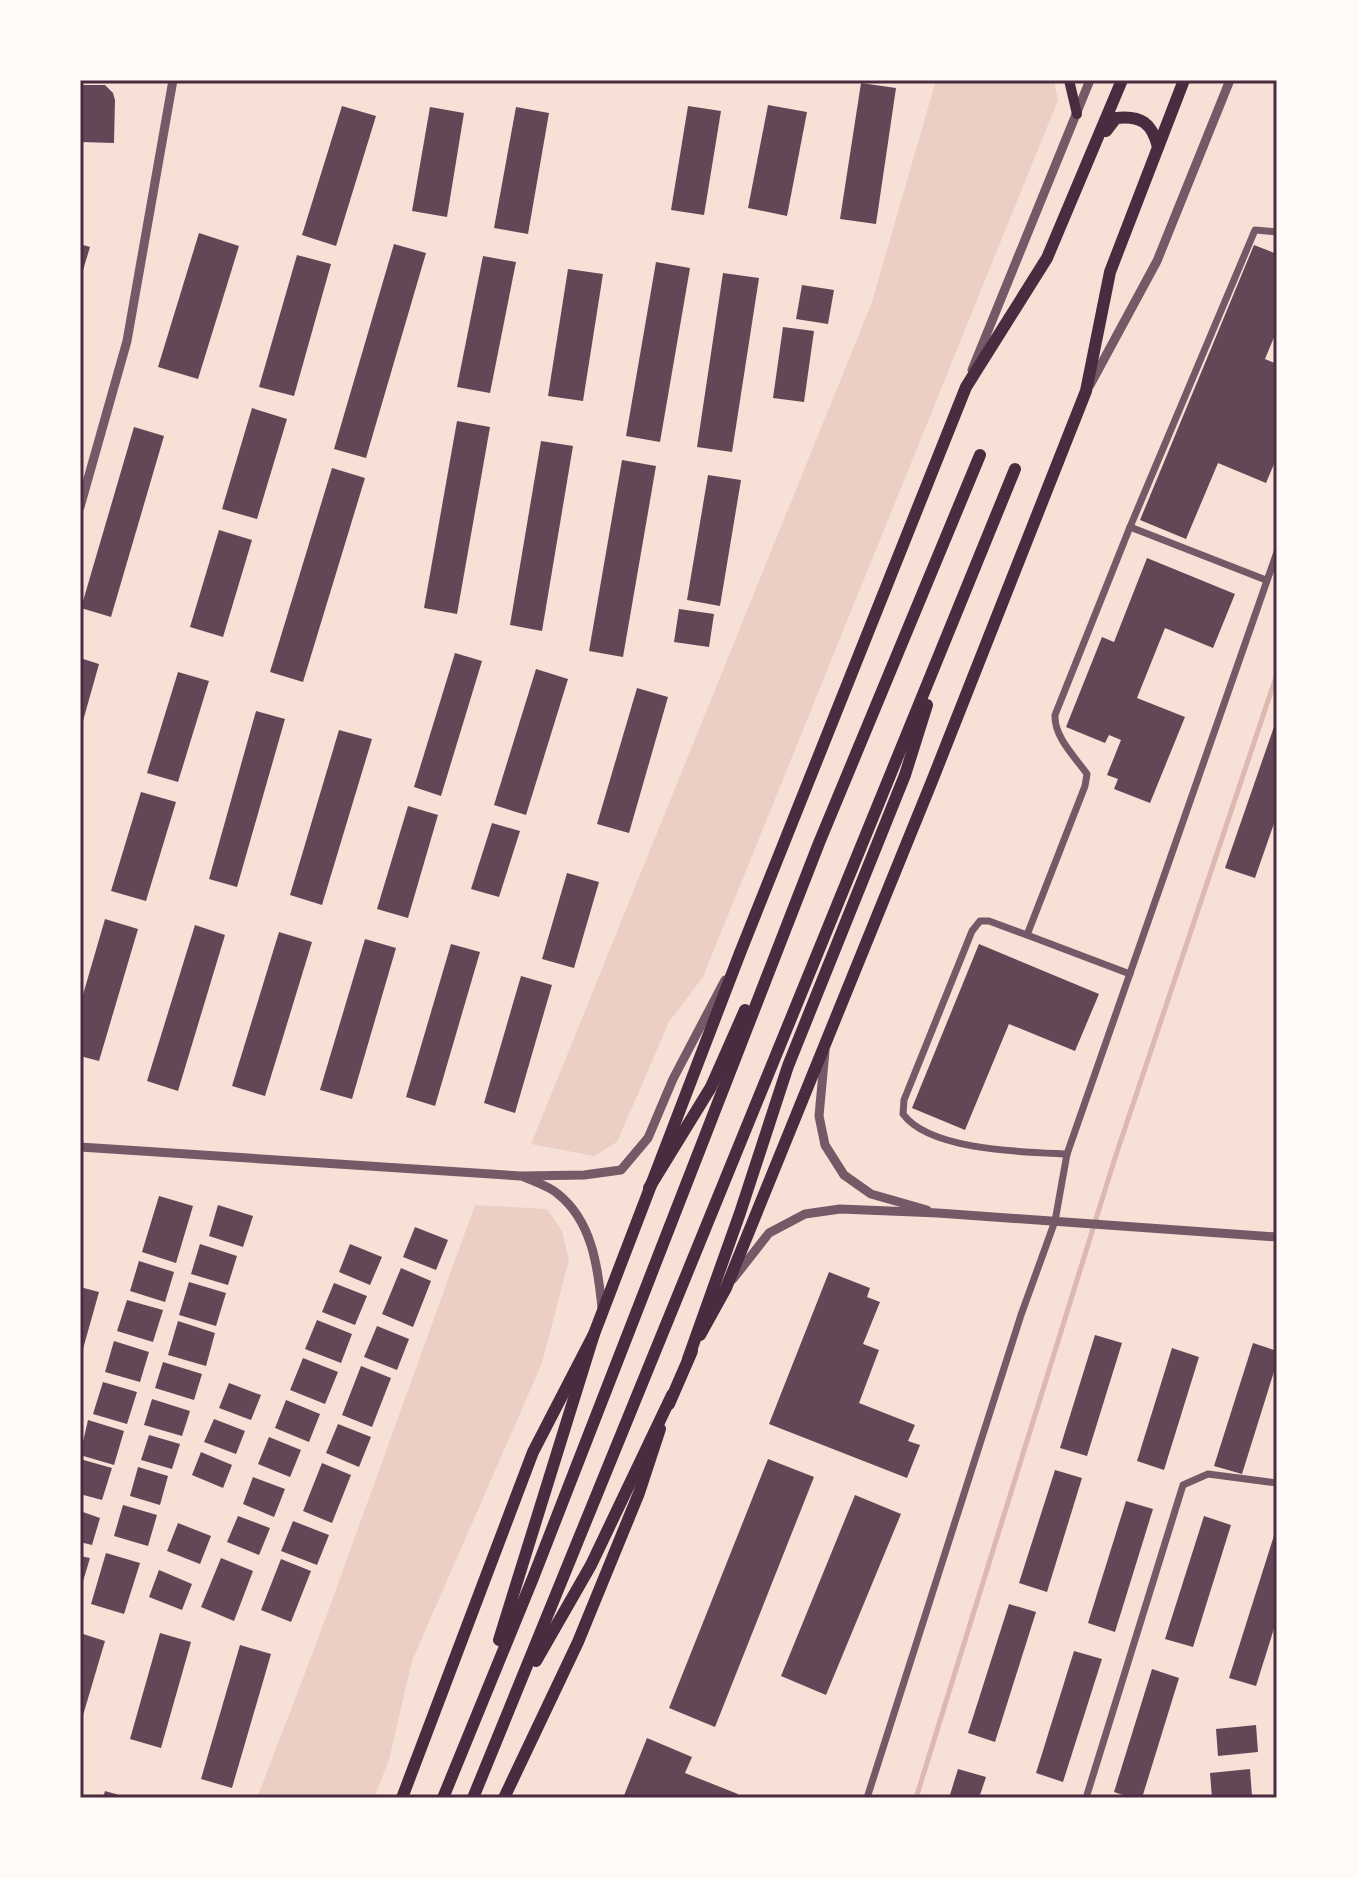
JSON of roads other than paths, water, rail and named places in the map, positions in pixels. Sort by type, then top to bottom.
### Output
[{"type":"main road","points":[[1069,80],[1077,114]]},
{"type":"main road","points":[[480,1702],[602,1308],[740,953],[966,387],[1047,258],[1122,80]]},
{"type":"main road","points":[[511,1706],[591,1565],[688,1359],[726,1288],[1086,391],[1110,272],[1184,80]]},
{"type":"main road","points":[[1095,146],[1116,118],[1133,116],[1147,122],[1155,132],[1158,147]]},
{"type":"main road","points":[[443,1798],[539,1563],[819,843],[980,455]]},
{"type":"main road","points":[[473,1798],[1015,469]]},
{"type":"main road","points":[[688,1359],[788,1066],[905,775],[950,629]]},
{"type":"main road","points":[[649,1188],[711,1087],[819,843]]},
{"type":"main road","points":[[402,1798],[533,1452],[594,1334]]},
{"type":"main road","points":[[504,1798],[578,1642],[639,1493],[672,1395]]},
{"type":"street","points":[[80,507],[127,341],[173,80]]},
{"type":"street","points":[[966,387],[1090,80]]},
{"type":"street","points":[[1086,391],[1157,261],[1230,80]]},
{"type":"street","points":[[1027,935],[1087,774],[1055,725],[1055,715],[1255,230],[1277,232]]},
{"type":"street","points":[[1130,527],[1266,580]]},
{"type":"street","points":[[867,1798],[1021,1315],[1055,1221],[1067,1154],[1277,552]]},
{"type":"street","points":[[1067,1154],[975,1149],[910,1125],[903,1114],[904,1100],[972,931],[980,921],[989,921],[1130,974]]},
{"type":"street","points":[[80,1147],[521,1176],[584,1175],[621,1170],[648,1138],[699,1025],[740,953]]},
{"type":"street","points":[[826,1040],[819,1116],[825,1145],[844,1175],[871,1194],[938,1213]]},
{"type":"street","points":[[521,1176],[556,1192],[577,1212],[590,1241],[599,1277],[602,1308]]},
{"type":"street","points":[[726,1288],[769,1233],[805,1214],[840,1209],[1277,1237]]},
{"type":"street","points":[[1086,1798],[1183,1485],[1208,1474],[1277,1483]]},
{"type":"waterway","points":[[916,1798],[1114,1161],[1277,674]]}]
